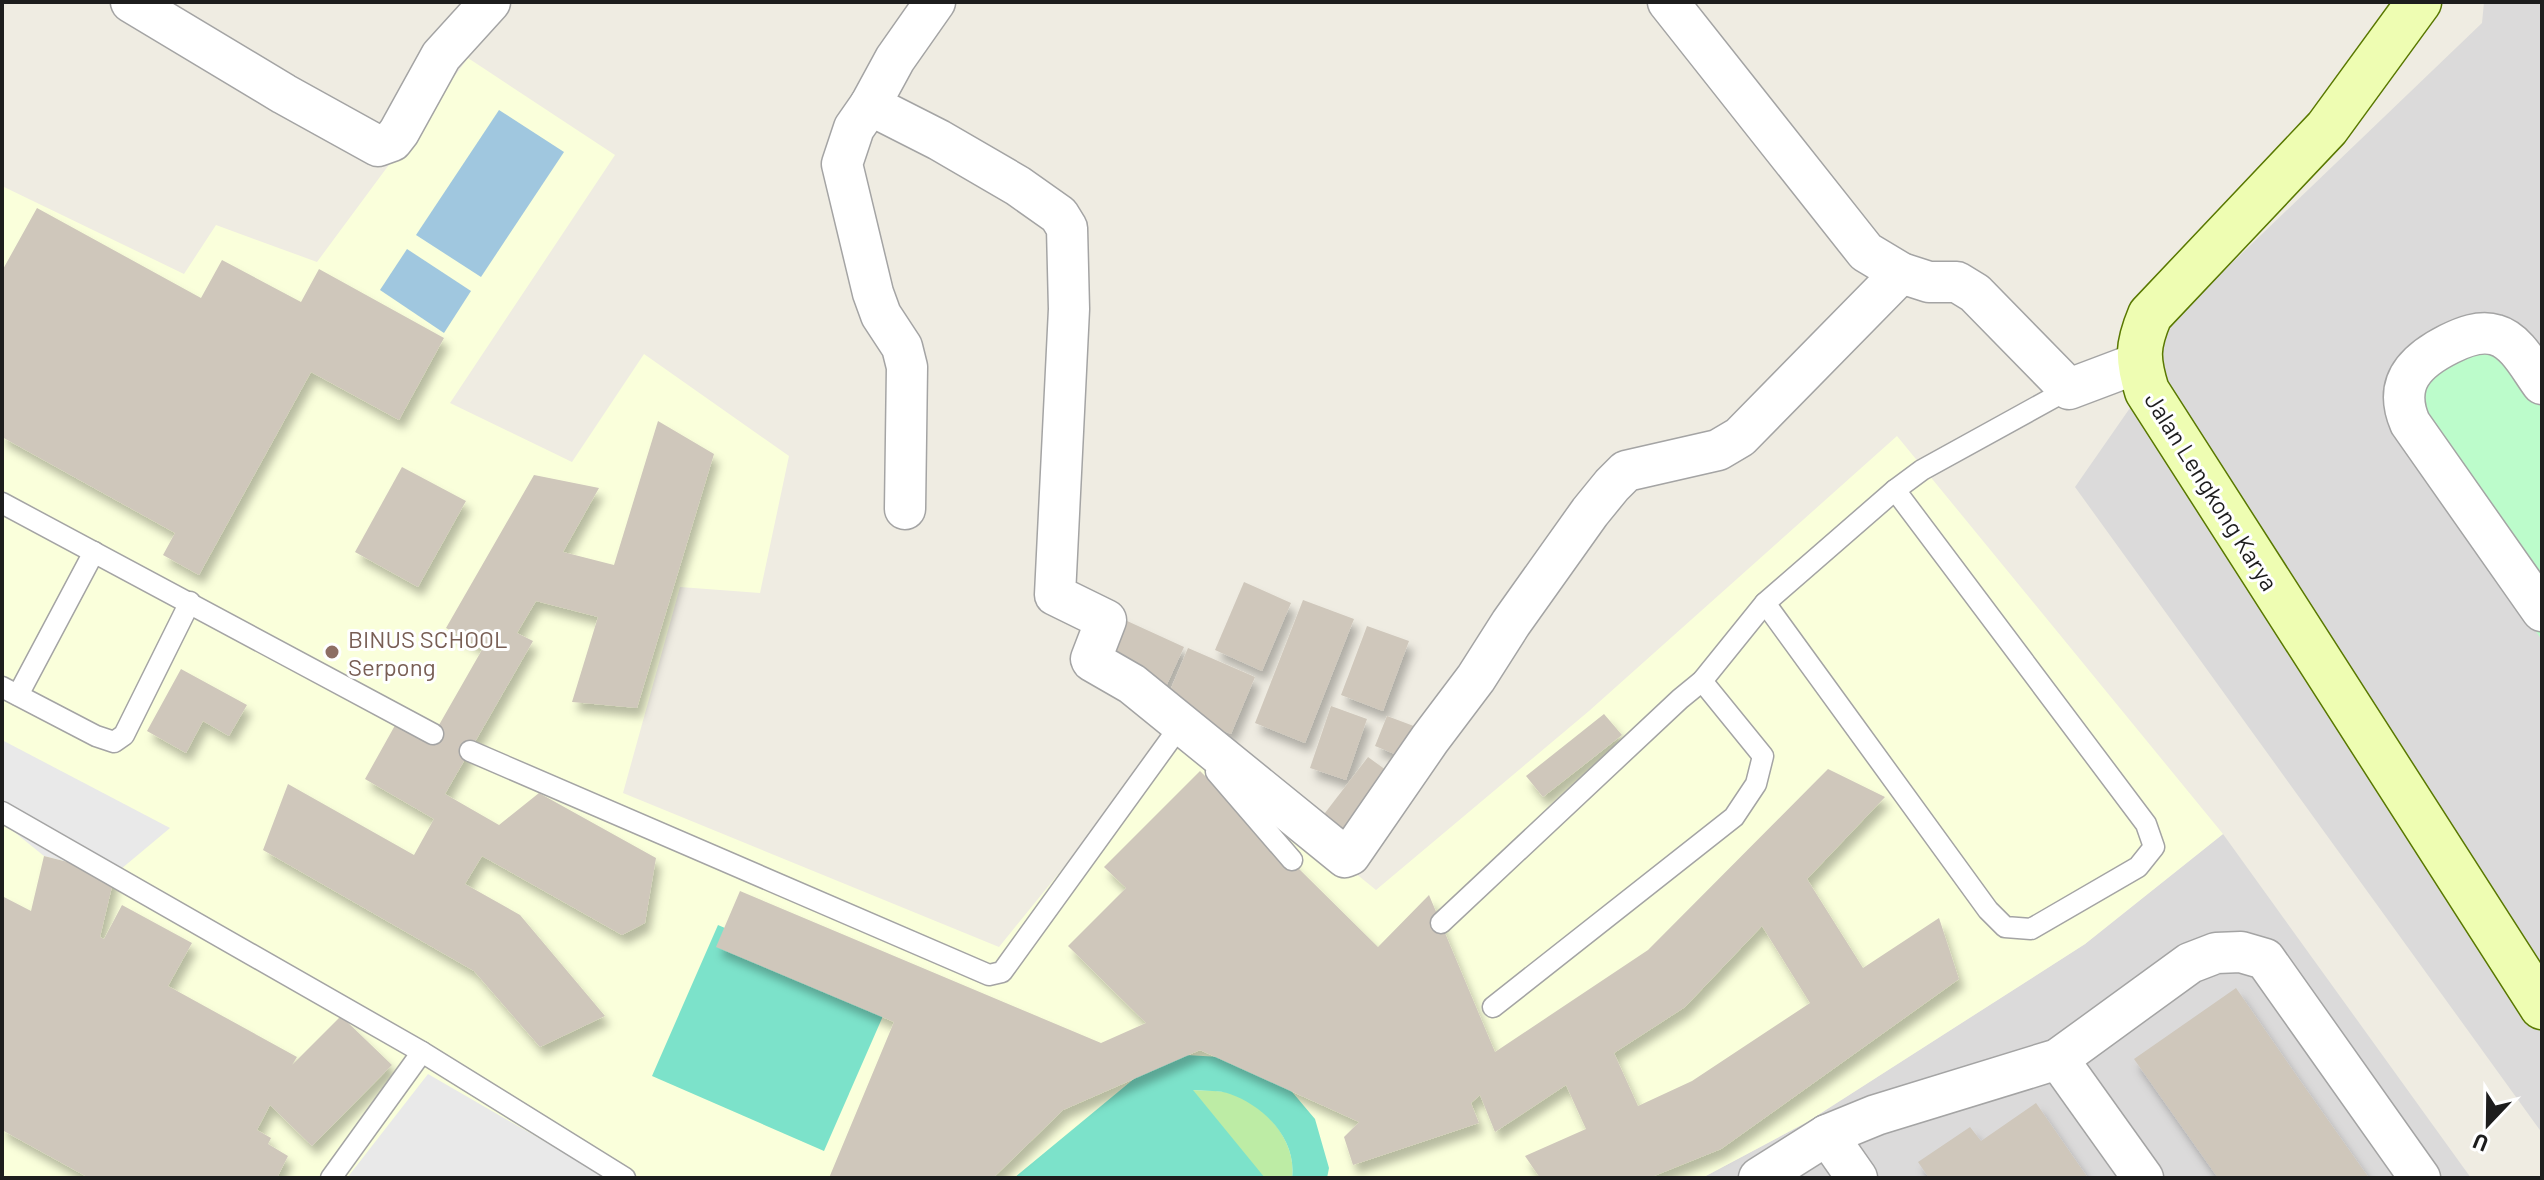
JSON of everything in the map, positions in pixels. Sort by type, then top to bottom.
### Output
[{"type":"street","points":[[131,2],[284,94],[378,146],[392,141],[399,132],[441,56],[490,2]]},
{"type":"street","points":[[905,509],[907,367],[902,347],[881,315],[873,293],[842,164],[854,128],[895,59],[935,2]]},
{"type":"street","points":[[1668,2],[1866,252],[1901,273],[1929,282],[1957,282],[1975,293],[2057,396],[2138,363]]},
{"type":"street","name":"Jalan Lengkong Karya","points":[[2419,2],[2327,128],[2150,315],[2140,339],[2138,363],[2147,391],[2542,1007]]},
{"type":"street","points":[[870,105],[939,140],[1018,186],[1059,215],[1067,228],[1069,309],[1053,591],[1055,595],[1106,620],[1092,661],[1132,684],[1345,857],[1350,855],[1476,678],[1511,623],[1612,485],[1626,471],[1718,450],[1740,437],[1901,273]]},
{"type":"street","points":[[2542,384],[2513,344],[2497,335],[2475,333],[2453,342],[2416,365],[2407,382],[2404,400],[2410,423],[2542,611]]},
{"type":"street","points":[[1759,1178],[1827,1135],[1876,1115],[2058,1059],[2190,963],[2216,953],[2241,952],[2265,959],[2420,1178]]},
{"type":"street","points":[[2058,1059],[2143,1178]]},
{"type":"street","points":[[1827,1135],[1857,1178]]},
{"type":"lane","points":[[1441,923],[1702,681],[1765,603],[1895,490],[1938,462],[2057,396]]},
{"type":"lane","points":[[1765,603],[1988,910],[2005,927],[2031,929],[2138,867],[2154,847],[2146,824],[1895,490]]},
{"type":"lane","points":[[2,528],[7,506],[433,734]]},
{"type":"lane","points":[[94,552],[10,691],[96,736],[114,742],[124,735],[190,602]]},
{"type":"lane","points":[[1493,1007],[1734,817],[1756,784],[1763,756],[1702,681]]},
{"type":"lane","points":[[470,751],[989,975],[1002,972],[1172,737],[1178,734],[1185,736],[1292,860]]},
{"type":"lane","points":[[2,812],[422,1052],[625,1178]]},
{"type":"lane","points":[[331,1178],[422,1052]]},
{"type":"shaded area","points":[[2484,2],[2542,2],[2542,1133],[2075,487],[2139,395],[2163,329],[2482,23]]},
{"type":"shaded area","name":"BINUS SCHOOL Serpong","points":[[468,58],[615,155],[450,403],[572,462],[644,354],[789,456],[760,593],[680,587],[623,793],[999,947],[1177,728],[1376,890],[1589,711],[1897,436],[2223,834],[2085,944],[1807,1122],[1702,1178],[2,1178],[2,186],[184,274],[216,225],[317,262]]},
{"type":"shaded area","points":[[2,740],[170,828],[115,874],[44,856],[2,822]]},
{"type":"shaded area","points":[[2223,834],[2471,1178],[1702,1178],[1807,1122],[2085,944]]},
{"type":"shaded area","points":[[428,1074],[608,1178],[347,1178]]},
{"type":"green space","points":[[2445,328],[2542,371],[2542,640],[2388,421],[2404,364]]},
{"type":"green space","points":[[718,925],[890,1000],[824,1151],[652,1076]]},
{"type":"green space","points":[[1186,1055],[1237,1058],[1282,1080],[1315,1119],[1329,1168],[1327,1178],[1292,1178],[1292,1164],[1284,1137],[1266,1116],[1243,1099],[1217,1091],[1193,1090],[1265,1178],[1014,1178],[1141,1073]]},
{"type":"green space","points":[[1192,1090],[1230,1093],[1243,1098],[1266,1115],[1284,1137],[1292,1164],[1292,1178],[1069,1178]]},
{"type":"water","points":[[499,110],[564,152],[481,277],[416,235]]},
{"type":"water","points":[[407,249],[471,291],[444,333],[380,290]]},
{"type":"building","points":[[37,208],[201,298],[222,260],[301,302],[319,269],[444,338],[399,420],[311,372],[199,575],[163,555],[175,533],[2,437],[2,271]]},
{"type":"building","points":[[658,421],[714,454],[637,708],[572,702],[598,617],[536,601],[517,633],[533,641],[445,794],[499,825],[539,793],[656,858],[645,923],[622,935],[482,856],[465,884],[520,915],[605,1016],[540,1047],[474,971],[263,850],[288,784],[414,855],[434,819],[365,779],[398,720],[431,739],[483,648],[446,628],[534,475],[599,488],[563,552],[614,565]]},
{"type":"building","points":[[402,467],[466,501],[418,587],[355,552]]},
{"type":"building","points":[[1244,582],[1291,603],[1262,671],[1215,650]]},
{"type":"building","points":[[1303,600],[1354,619],[1305,743],[1255,723]]},
{"type":"building","points":[[1114,615],[1184,647],[1164,691],[1094,660]]},
{"type":"building","points":[[1367,626],[1409,641],[1383,711],[1341,695]]},
{"type":"building","points":[[1188,648],[1255,677],[1231,734],[1164,705]]},
{"type":"building","points":[[181,669],[247,705],[229,736],[203,721],[186,753],[147,731]]},
{"type":"building","points":[[1331,706],[1367,719],[1346,780],[1310,768]]},
{"type":"building","points":[[1604,714],[1622,735],[1543,797],[1526,776]]},
{"type":"building","points":[[1387,716],[1419,728],[1407,759],[1375,746]]},
{"type":"building","points":[[1368,757],[1397,778],[1345,848],[1315,826]]},
{"type":"building","points":[[1828,769],[1885,797],[1807,879],[1863,968],[1939,918],[1959,979],[1721,1149],[1649,1178],[1540,1178],[1525,1156],[1586,1129],[1566,1085],[1495,1132],[1480,1095],[1471,1103],[1479,1123],[1353,1165],[1344,1137],[1359,1122],[1200,1050],[1063,1110],[993,1178],[829,1178],[894,1022],[716,947],[740,891],[1101,1043],[1146,1023],[1068,946],[1126,888],[1104,867],[1200,771],[1378,947],[1429,895],[1495,1052],[1648,950]],"holes":[[[1762,926],[1810,1003],[1692,1081],[1638,1106],[1614,1053],[1685,1007]]]},
{"type":"building","points":[[44,856],[115,874],[100,937],[104,939],[122,905],[192,943],[168,986],[297,1057],[292,1065],[341,1016],[392,1065],[312,1146],[270,1105],[257,1130],[271,1138],[268,1144],[288,1156],[277,1178],[89,1178],[2,1130],[2,896],[31,911]]},
{"type":"building","points":[[2236,988],[2369,1178],[2218,1178],[2134,1059]]},
{"type":"building","points":[[2036,1103],[2088,1178],[1929,1178],[1918,1162],[1970,1127],[1981,1141]]},
{"type":"place","name":"BINUS SCHOOL Serpong","points":[[332,652]]}]
